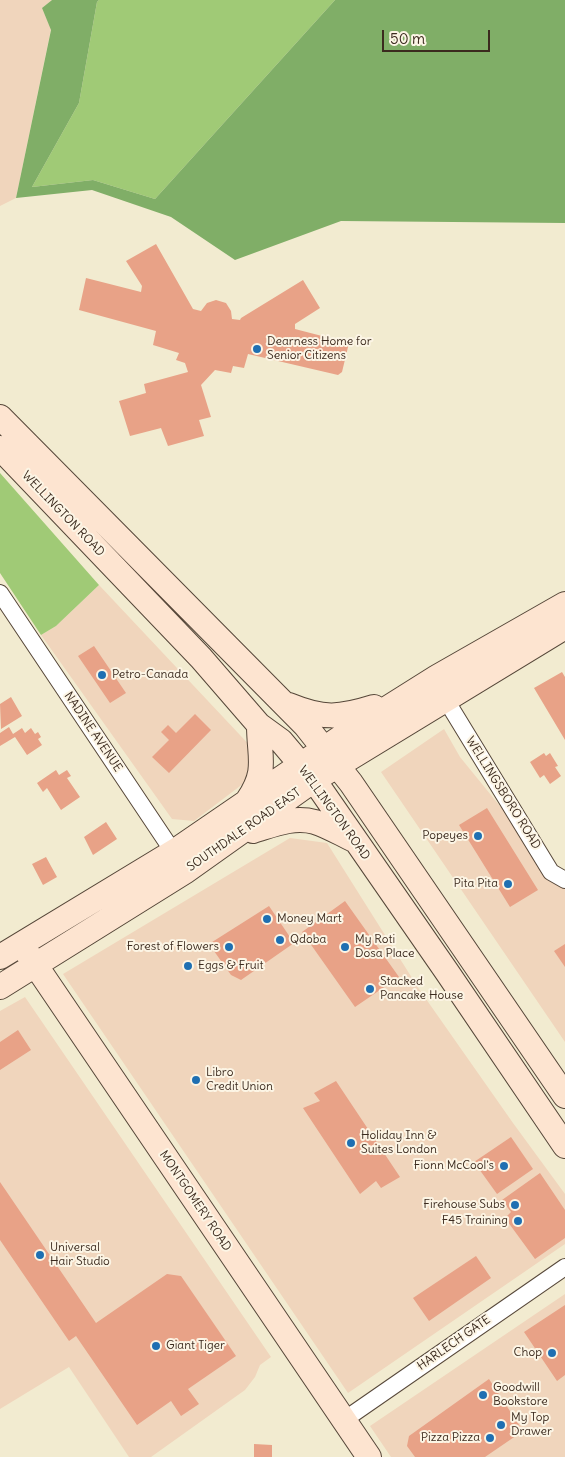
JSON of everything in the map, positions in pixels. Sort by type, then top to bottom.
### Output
[{"type":"main road","name":"WELLINGTON ROAD","points":[[0,417],[305,725],[366,805],[565,1096]]},
{"type":"main road","name":"WELLINGTON ROAD","points":[[0,448],[201,658],[259,725],[281,741],[307,772],[563,1139]]},
{"type":"main road","name":"SOUTHDALE ROAD EAST","points":[[0,987],[36,966],[180,862],[247,801],[307,772],[330,757],[399,701],[565,604]]},
{"type":"main road","name":"SOUTHDALE ROAD EAST","points":[[330,757],[446,700],[565,627]]},
{"type":"main road","points":[[282,702],[313,714],[333,716],[347,715],[399,701]]},
{"type":"main road","points":[[247,801],[258,785],[260,777],[262,758],[259,725]]},
{"type":"main road","name":"SOUTHDALE ROAD EAST","points":[[0,957],[21,944],[180,862],[235,836],[307,772]]},
{"type":"main road","points":[[235,836],[282,822],[298,820],[315,822],[355,841]]},
{"type":"main road","name":"MONTGOMERY ROAD","points":[[21,944],[369,1457]]},
{"type":"street","name":"NADINE AVENUE","points":[[0,593],[180,862]]},
{"type":"street","name":"WELLINGSBORO ROAD","points":[[446,700],[552,872],[565,880]]},
{"type":"street","name":"HARLECH GATE","points":[[344,1420],[565,1267]]},
{"type":"shaded area","points":[[0,0],[52,0],[42,8],[51,29],[16,198],[0,206]]},
{"type":"shaded area","points":[[99,585],[255,751],[252,777],[194,821],[172,819],[41,635],[56,626]]},
{"type":"shaded area","points":[[444,729],[460,757],[565,886],[565,1042],[381,772]]},
{"type":"shaded area","points":[[290,838],[327,843],[419,989],[565,1194],[565,1244],[348,1393],[63,974]]},
{"type":"shaded area","points":[[25,997],[271,1357],[260,1365],[255,1377],[245,1390],[151,1457],[129,1457],[69,1367],[0,1409],[0,1011]]},
{"type":"shaded area","points":[[565,1294],[565,1457],[391,1457],[370,1426]]},
{"type":"green space","points":[[52,0],[99,0],[97,2],[79,103],[32,187],[93,180],[155,199],[335,0],[565,0],[565,223],[341,221],[235,260],[171,217],[92,190],[16,198],[51,30],[42,8]]},
{"type":"green space","points":[[99,0],[335,0],[155,199],[93,180],[32,187],[79,103],[97,2]]},
{"type":"green space","points":[[0,473],[99,585],[56,626],[41,635],[0,573]]},
{"type":"building","name":"Dearness Home for Senior Citizens","points":[[156,244],[193,309],[201,311],[207,303],[216,300],[226,303],[231,311],[232,319],[240,320],[303,280],[320,308],[295,324],[295,329],[349,343],[342,372],[338,375],[248,354],[244,368],[233,366],[231,373],[215,370],[201,385],[211,417],[199,420],[204,436],[168,446],[161,428],[130,436],[119,401],[146,393],[144,384],[188,372],[185,363],[176,360],[179,353],[153,345],[156,331],[79,310],[86,278],[141,292],[142,286],[126,261]]},
{"type":"building","name":"Petro-Canada","points":[[94,646],[126,693],[110,703],[78,656]]},
{"type":"building","points":[[562,672],[565,677],[565,740],[534,688]]},
{"type":"building","points":[[11,697],[22,716],[1,729],[0,704]]},
{"type":"building","name":"Petro-Canada","points":[[195,714],[211,730],[169,773],[152,757],[169,740],[161,732],[168,725],[176,733]]},
{"type":"building","points":[[9,727],[13,734],[22,728],[25,733],[31,728],[35,734],[38,732],[41,737],[38,739],[42,745],[27,755],[15,737],[0,746],[0,733]]},
{"type":"building","points":[[544,753],[546,756],[550,753],[558,766],[555,767],[561,776],[550,784],[544,775],[540,778],[530,762]]},
{"type":"building","points":[[56,770],[59,775],[67,770],[71,776],[67,778],[80,797],[61,810],[47,788],[43,792],[37,783]]},
{"type":"building","points":[[487,808],[538,890],[510,907],[459,825]]},
{"type":"building","points":[[106,822],[117,839],[93,855],[84,837]]},
{"type":"building","points":[[46,857],[57,877],[43,885],[32,864]]},
{"type":"building","points":[[345,901],[399,977],[355,1007],[302,932]]},
{"type":"building","points":[[269,906],[294,943],[241,980],[231,975],[209,944]]},
{"type":"building","points":[[565,944],[565,967],[554,951]]},
{"type":"building","points":[[18,1030],[31,1050],[0,1070],[0,1042]]},
{"type":"building","name":"Holiday Inn & Suites London","points":[[336,1081],[400,1177],[381,1188],[376,1181],[360,1194],[303,1108],[320,1101],[314,1093]]},
{"type":"building","name":"Fionn McCool's","points":[[511,1137],[533,1169],[497,1194],[474,1162]]},
{"type":"building","points":[[540,1173],[565,1210],[565,1238],[535,1259],[505,1218],[511,1212],[502,1200]]},
{"type":"building","name":"Giant Tiger","points":[[0,1182],[96,1323],[167,1274],[181,1276],[236,1356],[188,1389],[199,1404],[181,1416],[171,1401],[137,1425],[76,1336],[69,1341],[0,1240]]},
{"type":"building","points":[[476,1256],[491,1278],[429,1321],[413,1298]]},
{"type":"building","name":"Chop","points":[[565,1305],[565,1375],[557,1381],[524,1332]]},
{"type":"building","points":[[489,1379],[523,1431],[485,1457],[415,1457],[407,1446],[409,1436]]},
{"type":"building","points":[[254,1444],[272,1445],[272,1457],[254,1457]]},
{"type":"place","name":"Dearness Home for Senior Citizens","points":[[257,349]]},
{"type":"place","name":"Petro-Canada","points":[[102,675]]},
{"type":"place","name":"Popeyes","points":[[478,836]]},
{"type":"place","name":"Pita Pita","points":[[508,884]]},
{"type":"place","name":"Money Mart","points":[[267,919]]},
{"type":"place","name":"Qdoba","points":[[280,940]]},
{"type":"place","name":"Forest of Flowers","points":[[229,947]]},
{"type":"place","name":"My Roti Dosa Place","points":[[345,947]]},
{"type":"place","name":"Eggs & Fruit","points":[[188,966]]},
{"type":"place","name":"Stacked Pancake House","points":[[370,989]]},
{"type":"place","name":"Libro Credit Union","points":[[196,1080]]},
{"type":"place","name":"Holiday Inn & Suites London","points":[[351,1143]]},
{"type":"place","name":"Fionn McCool's","points":[[504,1166]]},
{"type":"place","name":"Firehouse Subs","points":[[515,1205]]},
{"type":"place","name":"F45 Training","points":[[518,1221]]},
{"type":"place","name":"Universal Hair Studio","points":[[40,1255]]},
{"type":"place","name":"Giant Tiger","points":[[156,1346]]},
{"type":"place","name":"Chop","points":[[552,1353]]},
{"type":"place","name":"Goodwill Bookstore","points":[[483,1395]]},
{"type":"place","name":"My Top Drawer","points":[[501,1425]]},
{"type":"place","name":"Pizza Pizza","points":[[490,1438]]}]
